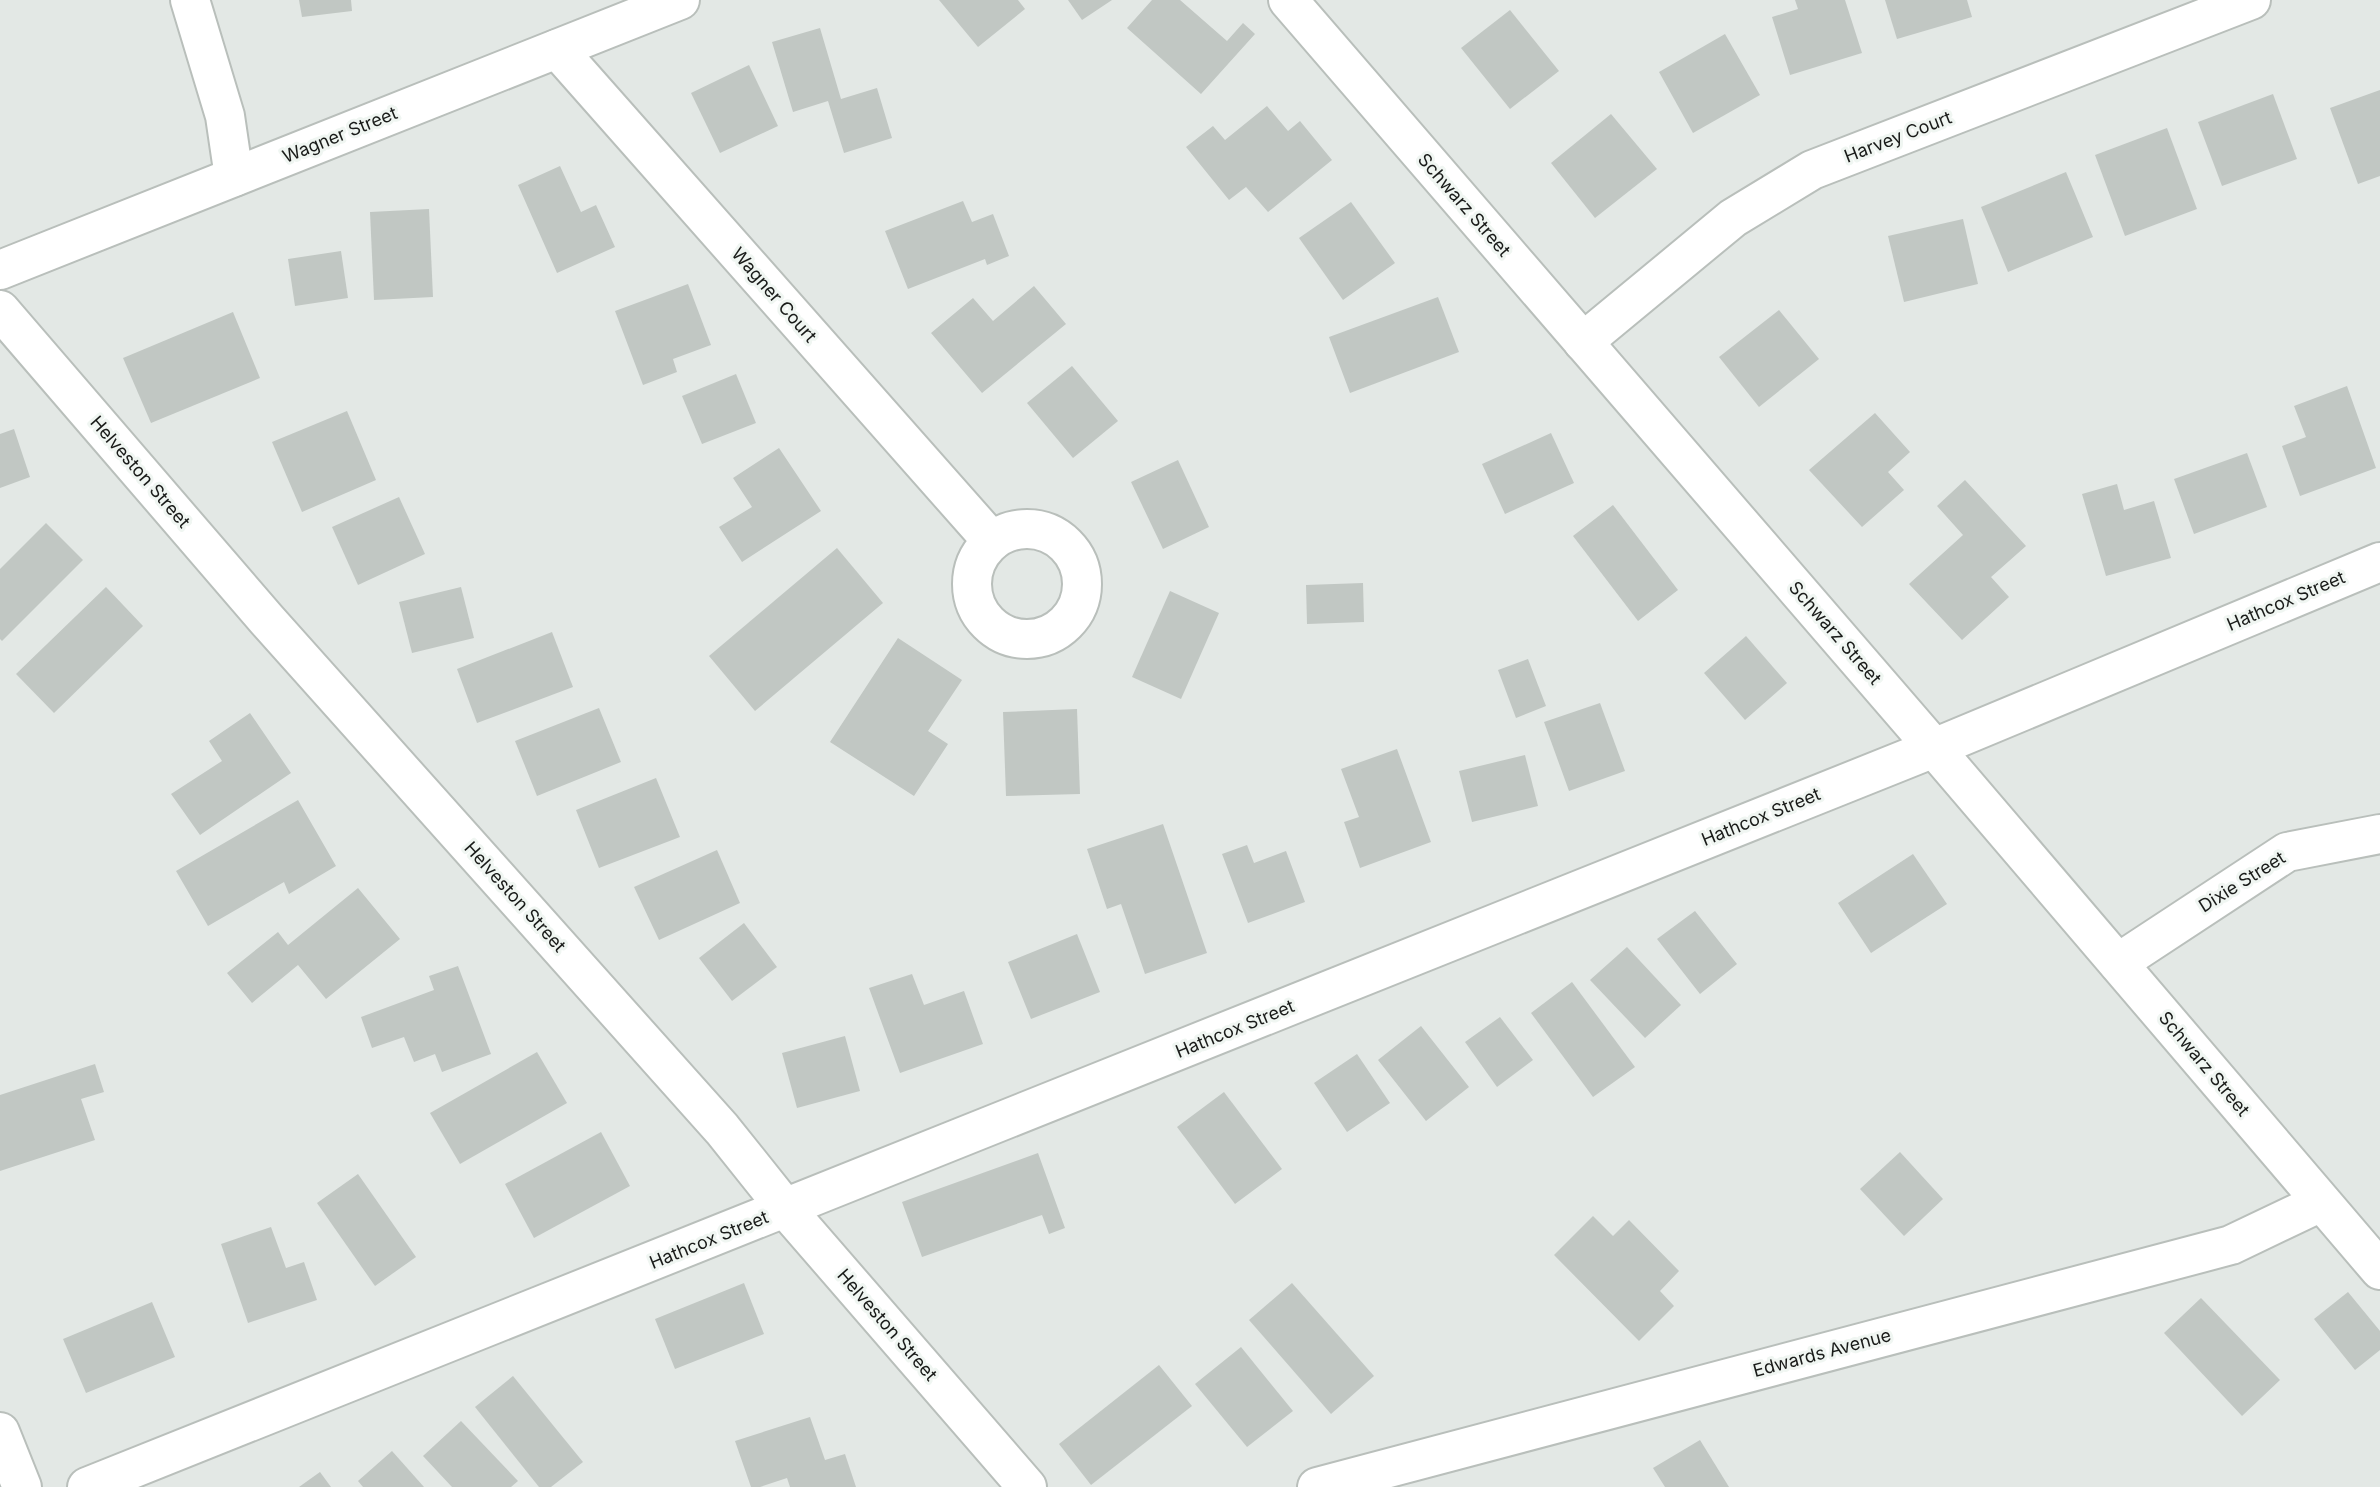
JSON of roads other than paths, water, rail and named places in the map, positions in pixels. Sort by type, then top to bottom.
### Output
[{"type":"street","points":[[190,0],[225,116],[234,177]]},
{"type":"street","name":"Wagner Street","points":[[0,270],[680,0]]},
{"type":"street","name":"Schwarz Street","points":[[1287,0],[1934,748],[2380,1270]]},
{"type":"street","name":"Harvey Court","points":[[1583,342],[1733,218],[1812,170],[2251,0]]},
{"type":"street","name":"Wagner Court","points":[[557,49],[992,541]]},
{"type":"street","name":"Helveston Street","points":[[0,310],[267,620],[722,1129],[786,1209],[1027,1487]]},
{"type":"street","name":"Hathcox Street","points":[[87,1487],[1934,748],[2380,562]]},
{"type":"street","name":"Dixie Street","points":[[2118,963],[2287,852],[2380,834]]},
{"type":"street","name":"Edwards Avenue","points":[[1317,1487],[2231,1245],[2321,1202]]},
{"type":"street","points":[[0,1432],[22,1487]]}]
